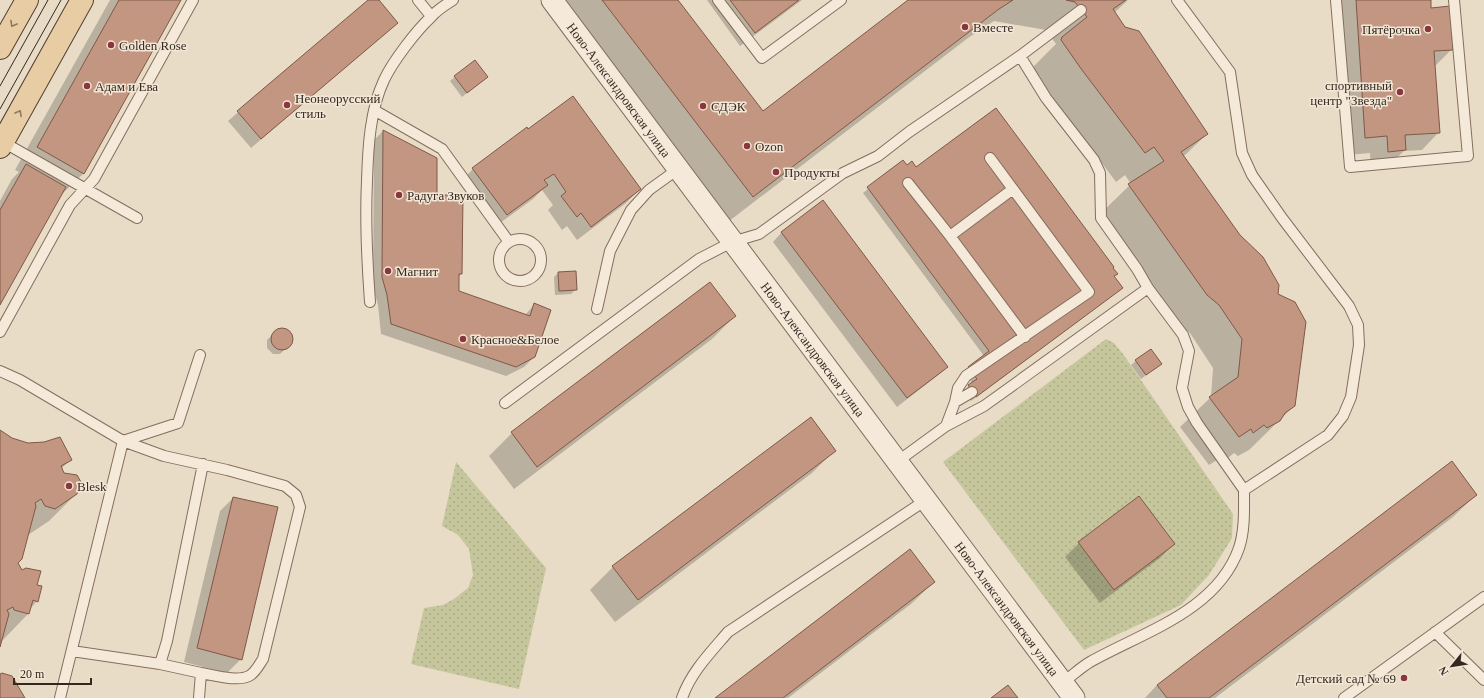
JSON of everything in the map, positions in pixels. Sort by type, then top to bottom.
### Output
[{"type":"main road","points":[[0,48],[27,0]]},
{"type":"main road","points":[[1,144],[82,0]]},
{"type":"street","name":"Ново-Александровская улица","points":[[552,0],[1068,690]]},
{"type":"lane","points":[[0,332],[70,204],[94,179],[193,0]]},
{"type":"lane","points":[[418,0],[431,16]]},
{"type":"lane","points":[[370,302],[366,249],[366,191],[368,145],[374,110],[384,80],[405,46],[431,16],[452,0]]},
{"type":"lane","points":[[718,0],[762,58],[841,0]]},
{"type":"lane","points":[[1177,0],[1230,72],[1242,153],[1252,175],[1282,218],[1349,306],[1358,325],[1358,345],[1351,396],[1342,416],[1328,435],[1244,490]]},
{"type":"lane","points":[[1336,0],[1350,167],[1468,156],[1454,0]]},
{"type":"lane","points":[[505,403],[699,258],[732,242],[759,234],[843,173],[878,156],[909,132],[1020,56],[1081,10]]},
{"type":"lane","points":[[1020,56],[1046,98],[1094,160],[1100,174],[1102,218],[1137,269],[1148,288],[1183,335],[1189,351],[1182,388],[1188,407],[1197,423],[1244,490],[1245,517],[1239,548],[1226,574],[1205,597],[1179,616],[1088,663],[1068,690]]},
{"type":"lane","points":[[374,110],[442,148],[509,242]]},
{"type":"lane","points":[[1,144],[86,188],[137,218]]},
{"type":"lane","points":[[946,426],[955,402],[958,388],[966,376],[1089,292],[990,158]]},
{"type":"lane","points":[[597,309],[610,251],[631,210],[649,190],[678,169]]},
{"type":"lane","points":[[908,183],[950,236],[1025,337]]},
{"type":"lane","points":[[950,236],[1013,190]]},
{"type":"lane","points":[[514,240],[525,240],[535,245],[538,250],[540,255],[540,266],[538,271],[530,278],[520,281],[514,280],[509,278],[501,271],[499,255],[509,242],[514,240]]},
{"type":"lane","points":[[898,461],[946,426],[984,406],[1148,288]]},
{"type":"lane","points":[[123,441],[178,423],[200,354]]},
{"type":"lane","points":[[0,371],[20,380],[123,441],[164,456],[203,464],[285,486],[296,495],[300,507],[263,659],[249,676],[238,679],[160,664],[72,651]]},
{"type":"lane","points":[[955,402],[972,392]]},
{"type":"lane","points":[[60,698],[123,441]]},
{"type":"lane","points":[[160,664],[167,642],[203,464]]},
{"type":"lane","points":[[682,698],[686,687],[703,661],[728,632],[926,500]]},
{"type":"lane","points":[[1344,698],[1484,597]]},
{"type":"lane","points":[[1435,632],[1484,680]]},
{"type":"lane","points":[[199,698],[201,673]]},
{"type":"green space","points":[[1106,339],[1114,343],[1123,354],[1233,514],[1232,538],[1209,575],[1181,605],[1084,650],[943,462]]},
{"type":"green space","points":[[456,462],[546,568],[519,689],[411,664],[424,608],[443,605],[454,599],[468,588],[473,575],[469,549],[458,535],[442,526]]},
{"type":"building","points":[[119,0],[181,0],[84,174],[37,147]]},
{"type":"building","points":[[368,0],[379,0],[398,23],[261,139],[237,111]]},
{"type":"building","points":[[602,0],[678,0],[763,111],[908,0],[1013,0],[999,9],[753,197]]},
{"type":"building","points":[[730,0],[799,0],[755,33]]},
{"type":"building","points":[[1066,0],[1126,0],[1113,9],[1125,27],[1139,31],[1208,134],[1181,152],[1240,235],[1263,257],[1279,285],[1278,294],[1295,302],[1306,322],[1295,406],[1285,413],[1280,421],[1267,428],[1264,425],[1253,433],[1251,429],[1239,437],[1209,397],[1238,377],[1242,339],[1219,305],[1207,295],[1128,184],[1164,161],[1154,147],[1145,153],[1061,40],[1062,37],[1087,17],[1075,2]]},
{"type":"building","name":"спортивный центр \"Звезда\"","points":[[1356,0],[1431,0],[1431,8],[1450,6],[1453,50],[1434,51],[1440,133],[1405,135],[1406,150],[1388,152],[1387,136],[1365,138]]},
{"type":"building","points":[[475,60],[488,77],[467,93],[454,76]]},
{"type":"building","points":[[573,96],[641,189],[591,227],[581,213],[577,217],[561,196],[566,192],[554,174],[544,180],[548,185],[507,215],[472,168],[527,127],[528,129]]},
{"type":"building","points":[[996,108],[1114,267],[1113,268],[1118,274],[1114,276],[1123,288],[976,397],[968,385],[977,379],[968,367],[989,351],[867,187],[903,160],[907,165],[912,161],[916,167]]},
{"type":"building","points":[[383,130],[437,158],[437,195],[463,195],[462,274],[459,274],[459,291],[530,316],[534,303],[551,310],[535,357],[516,367],[391,324],[387,295],[382,277]]},
{"type":"building","points":[[26,164],[66,187],[0,305],[0,210]]},
{"type":"building","points":[[823,200],[948,367],[907,398],[781,232]]},
{"type":"building","points":[[576,271],[577,290],[559,291],[558,272]]},
{"type":"building","points":[[710,282],[736,316],[537,467],[511,432]]},
{"type":"building","points":[[282,328],[290,331],[293,339],[290,347],[282,350],[274,347],[271,339],[274,331]]},
{"type":"building","points":[[1151,349],[1162,364],[1146,375],[1135,360]]},
{"type":"building","points":[[811,417],[836,451],[638,600],[612,566]]},
{"type":"building","points":[[0,430],[12,438],[28,443],[44,442],[60,437],[72,460],[61,466],[64,473],[77,475],[81,482],[77,494],[55,509],[45,506],[41,499],[35,503],[36,506],[22,559],[18,563],[22,570],[26,568],[41,571],[37,585],[42,586],[38,602],[33,600],[29,614],[14,610],[13,607],[7,610],[9,614],[0,647]]},
{"type":"building","points":[[1452,461],[1477,495],[1209,698],[1167,698],[1157,685]]},
{"type":"building","points":[[1139,496],[1175,544],[1114,590],[1078,542]]},
{"type":"building","points":[[233,497],[278,507],[242,660],[197,648]]},
{"type":"building","points":[[910,549],[935,582],[783,698],[715,698]]},
{"type":"building","points":[[2,673],[12,676],[25,698],[0,698],[0,674]]},
{"type":"building","points":[[1008,685],[1018,698],[991,698]]},
{"type":"tram line","points":[[0,86],[48,0]]},
{"type":"tram line","points":[[0,109],[61,0]]},
{"type":"place","name":"Вместе","points":[[965,27]]},
{"type":"place","name":"Пятёрочка","points":[[1428,29]]},
{"type":"place","name":"Golden Rose","points":[[111,45]]},
{"type":"place","name":"Адам и Ева","points":[[87,86]]},
{"type":"place","name":"спортивный центр \"Звезда\"","points":[[1400,92]]},
{"type":"place","name":"Неонеорусский стиль","points":[[287,105]]},
{"type":"place","name":"СДЭК","points":[[703,106]]},
{"type":"place","name":"Ozon","points":[[747,146]]},
{"type":"place","name":"Продукты","points":[[776,172]]},
{"type":"place","name":"Радуга Звуков","points":[[399,195]]},
{"type":"place","name":"Магнит","points":[[388,271]]},
{"type":"place","name":"Красное&Белое","points":[[463,339]]},
{"type":"place","name":"Blesk","points":[[69,486]]},
{"type":"place","name":"Детский сад № 69","points":[[1404,678]]}]
